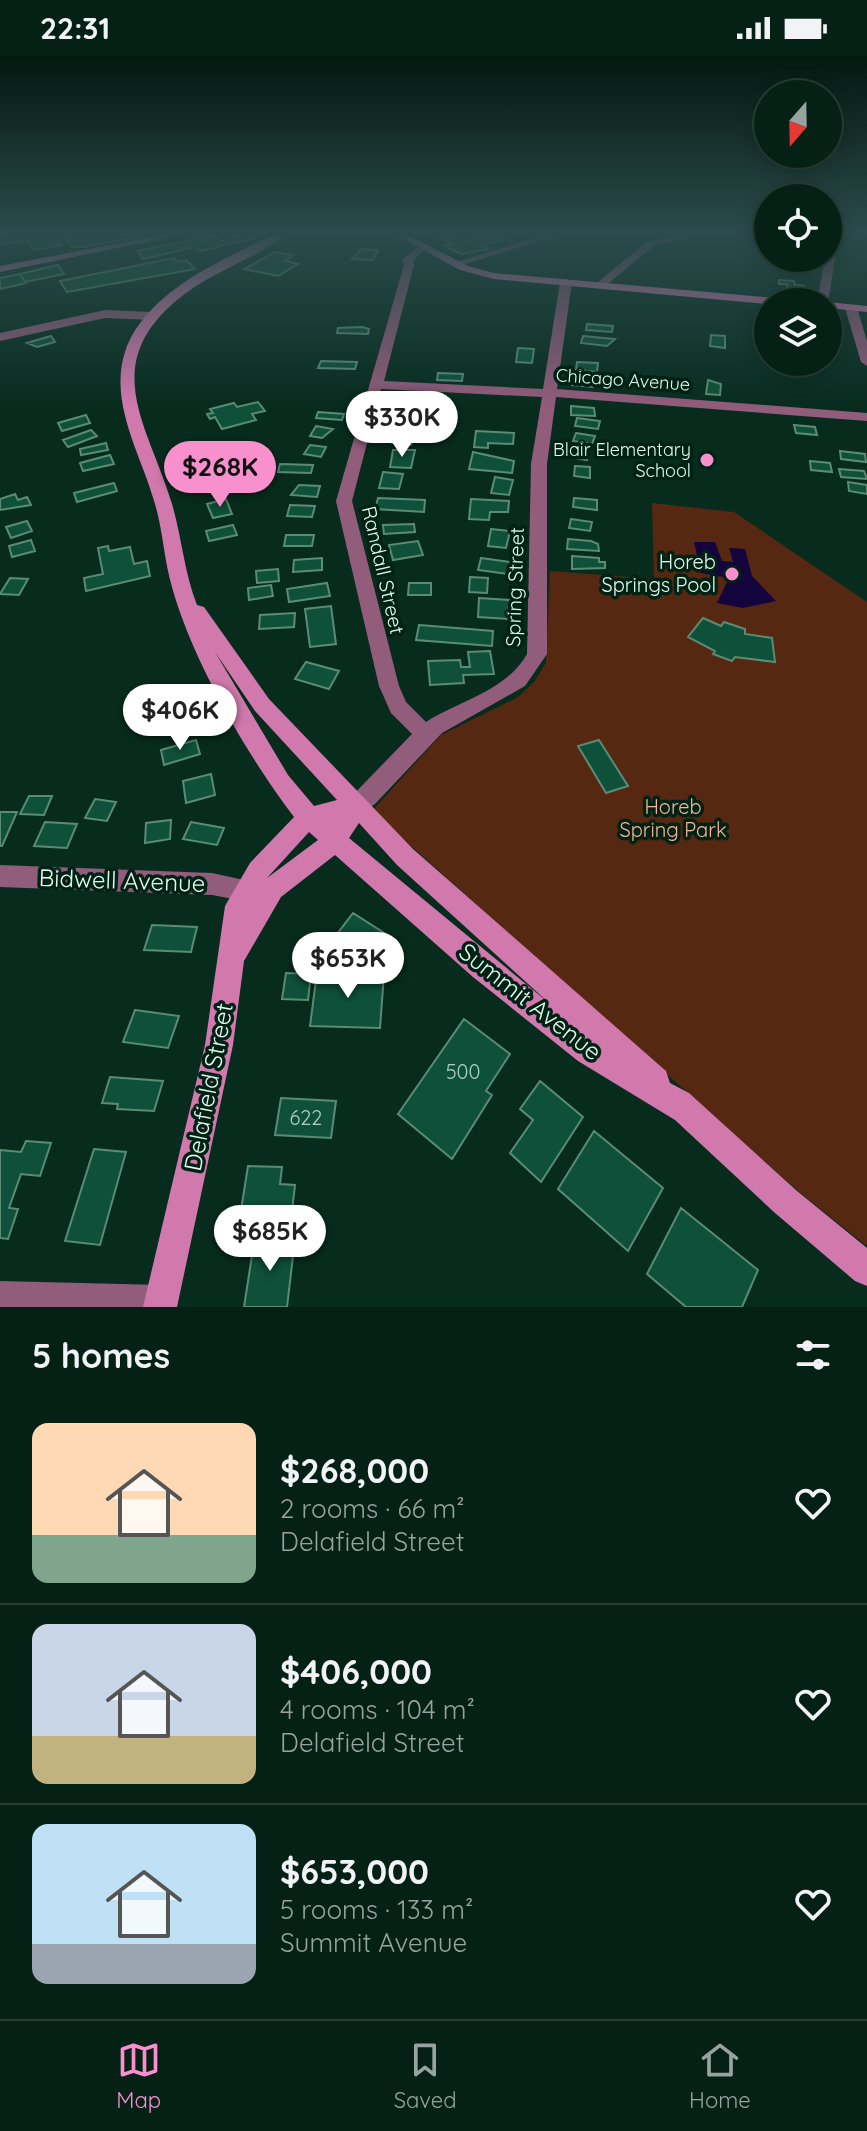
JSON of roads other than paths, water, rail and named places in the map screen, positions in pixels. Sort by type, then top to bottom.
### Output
[{"type":"main road","points":[[181,292],[151,318],[127,361],[125,390],[164,505],[184,595],[207,656],[234,708],[267,765],[309,818],[357,806],[262,705],[230,654],[184,595]]},
{"type":"main road","points":[[682,292],[754,299]]},
{"type":"main road","points":[[842,307],[867,309]]},
{"type":"main road","name":"Delafield Street","points":[[233,960],[259,906],[272,889],[335,841],[357,806]]},
{"type":"main road","name":"Summit Avenue","points":[[357,806],[405,857],[786,1202],[867,1269]]},
{"type":"main road","name":"Delafield Street","points":[[161,1304],[219,1045],[238,906],[254,874],[309,818]]},
{"type":"main road","name":"Summit Avenue","points":[[309,818],[482,968],[588,1051],[687,1110]]},
{"type":"street","name":"Randall Street","points":[[401,292],[344,501],[389,686],[398,707],[426,735]]},
{"type":"street","name":"Spring Street","points":[[357,806],[426,735],[456,714],[513,687],[530,670],[537,654],[539,464],[564,292]]},
{"type":"street","points":[[851,308],[867,362]]},
{"type":"street","points":[[0,337],[91,316],[151,318]]},
{"type":"street","name":"Chicago Avenue","points":[[376,385],[549,393],[867,417]]},
{"type":"street","name":"Bidwell Avenue","points":[[0,876],[212,884],[244,890]]},
{"type":"street","points":[[0,1298],[161,1304]]},
{"type":"place","name":"Blair Elementary School","points":[[707,460]]},
{"type":"place","name":"Horeb Springs Pool","points":[[732,574]]},
{"type":"park label","name":"Horeb Spring Park","points":[[673,818]]}]
